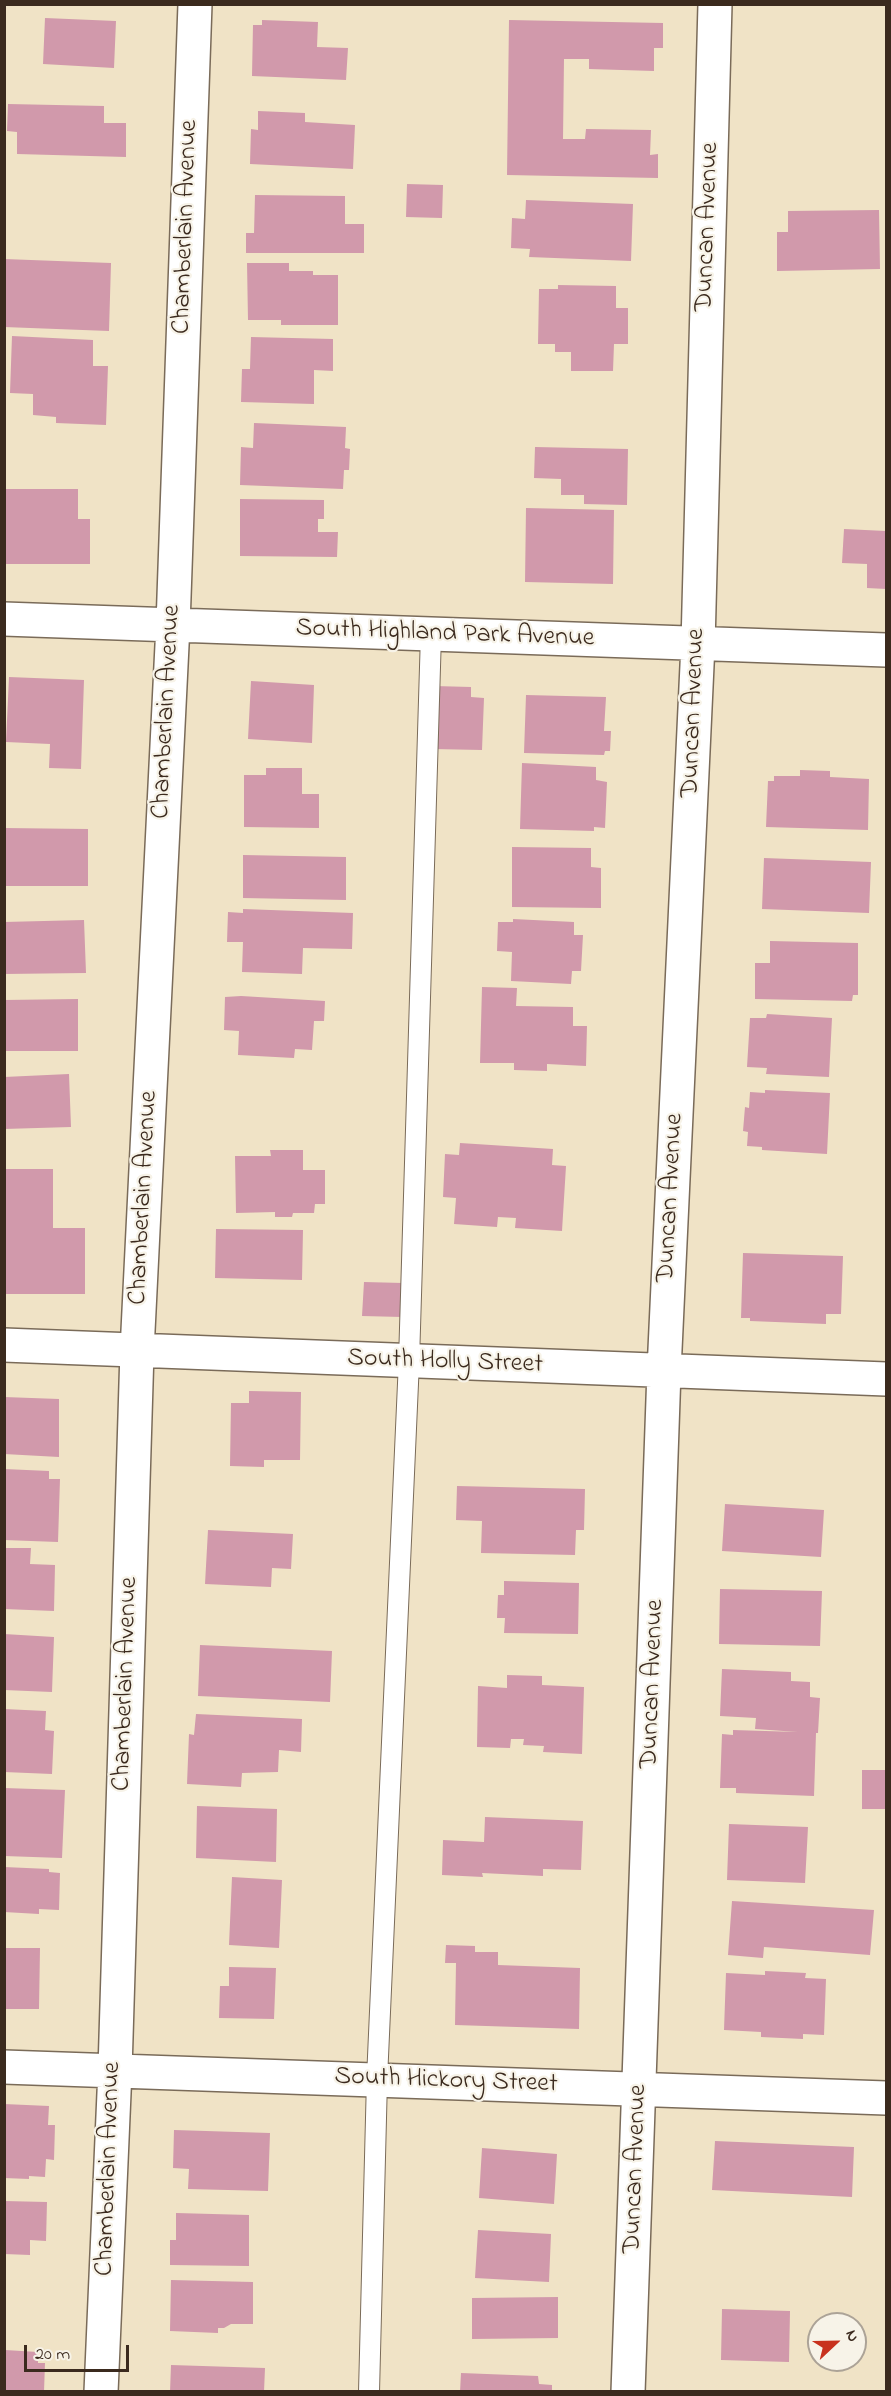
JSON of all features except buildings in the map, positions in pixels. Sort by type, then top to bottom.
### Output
[{"type":"street","name":"Chamberlain Avenue","points":[[101,2391],[115,2070],[137,1351],[173,625],[195,4]]},
{"type":"street","name":"Duncan Avenue","points":[[628,2391],[664,1371],[698,644],[715,4]]},
{"type":"street","name":"South Highland Park Avenue","points":[[4,619],[886,650]]},
{"type":"street","name":"South Holly Street","points":[[4,1345],[886,1379]]},
{"type":"street","name":"South Hickory Street","points":[[4,2067],[886,2098]]},
{"type":"lane","points":[[369,2391],[377,2079],[409,1361],[431,634]]}]
